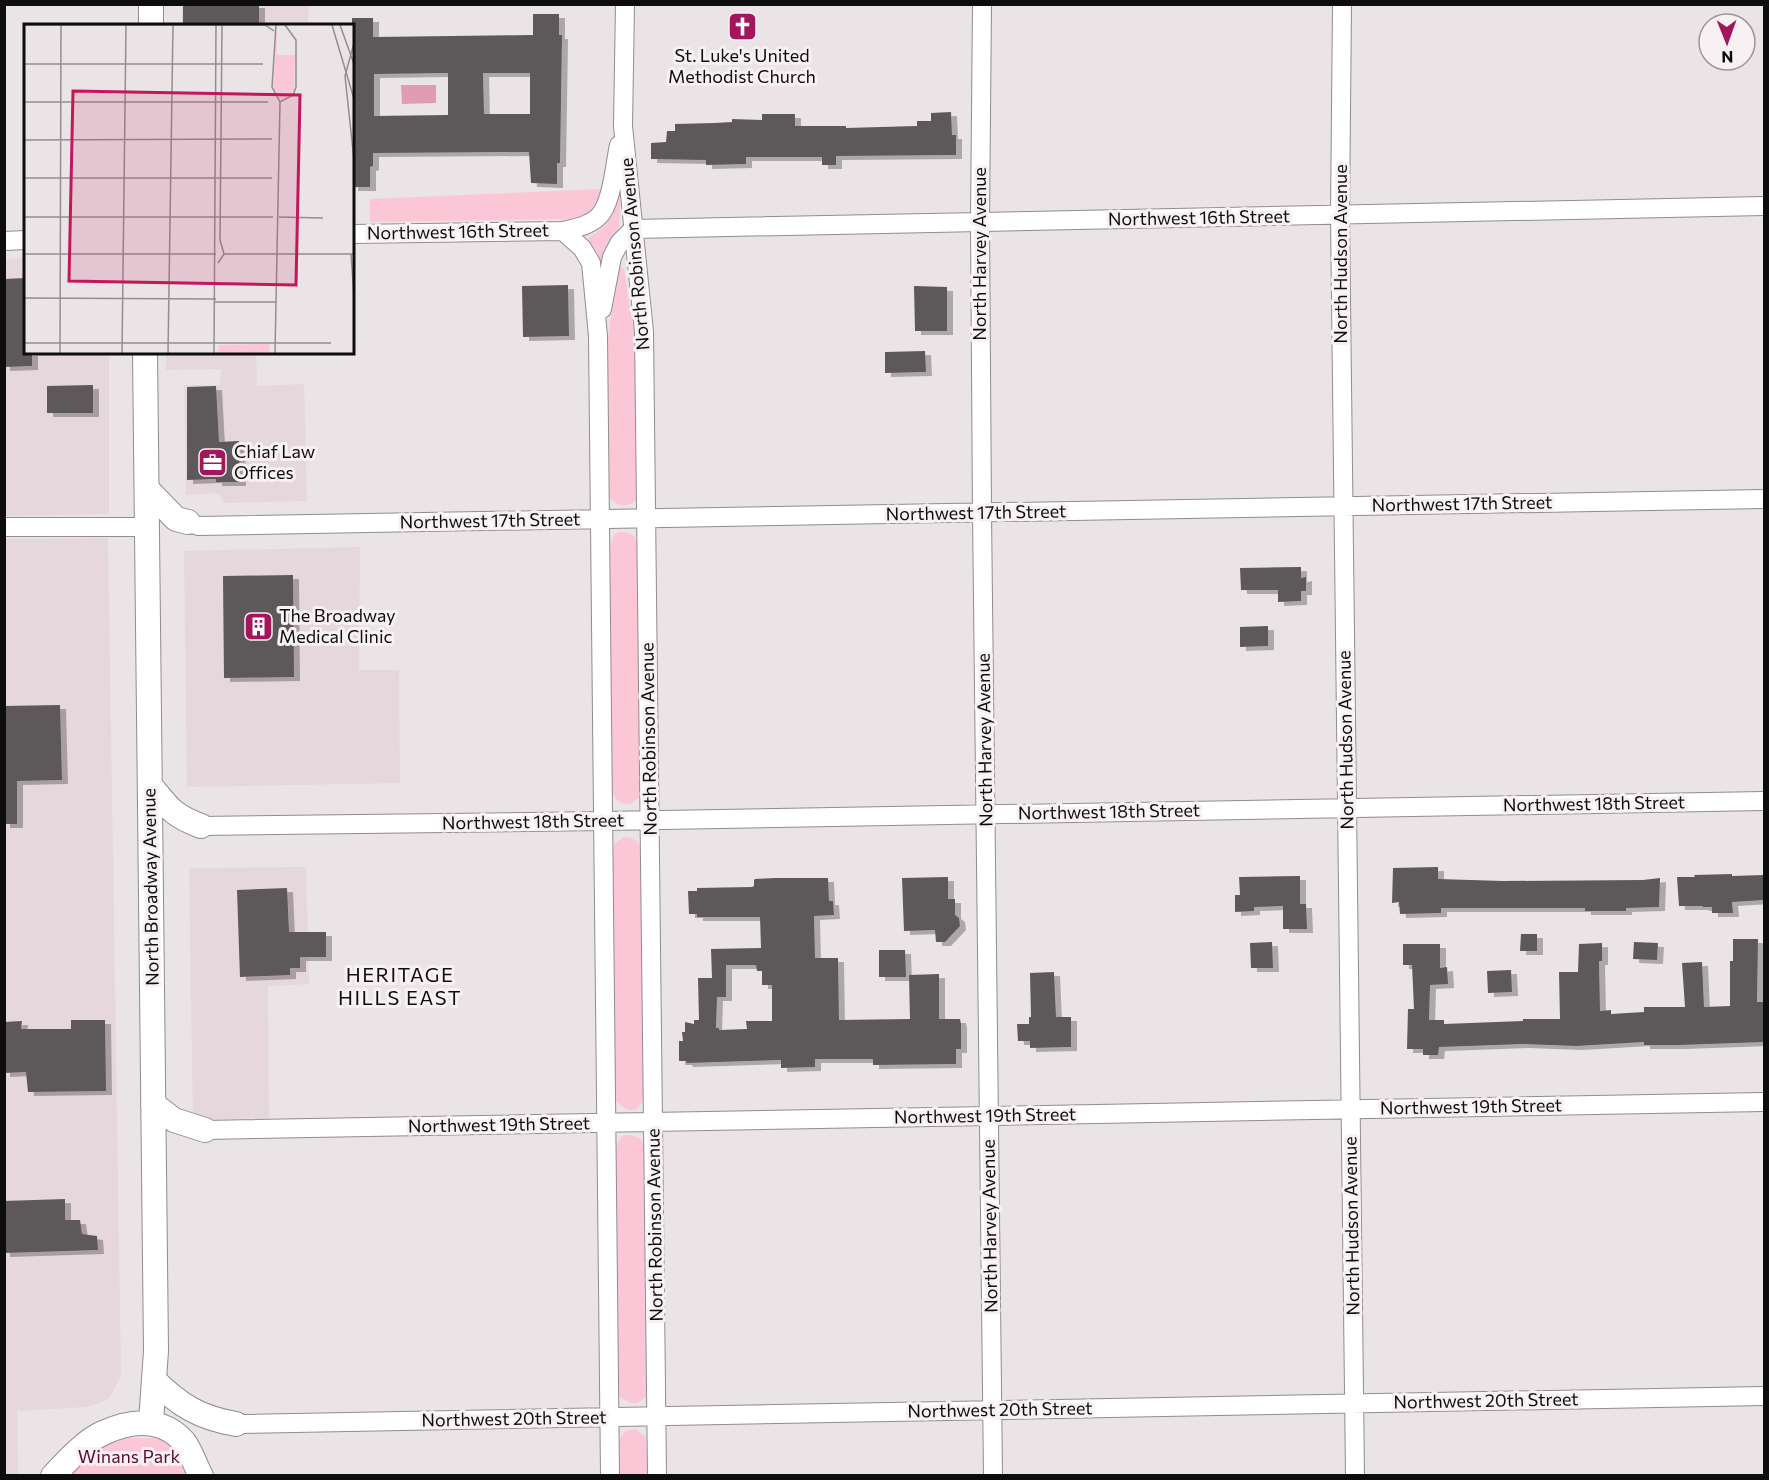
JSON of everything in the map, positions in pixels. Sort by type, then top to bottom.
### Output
[{"type":"main road","points":[[151,4],[151,24]]},
{"type":"main road","name":"North Broadway Avenue","points":[[145,354],[156,1351],[151,1422]]},
{"type":"main road","points":[[147,489],[168,513],[176,519],[188,522]]},
{"type":"main road","points":[[150,785],[173,813],[181,819],[201,826]]},
{"type":"main road","points":[[153,1104],[174,1120],[205,1130]]},
{"type":"main road","points":[[154,1380],[172,1398],[197,1413],[208,1418],[236,1424]]},
{"type":"main road","points":[[53,1476],[82,1448],[101,1434],[126,1425],[151,1422],[168,1428],[185,1444],[201,1476]]},
{"type":"street","name":"North Robinson Avenue","points":[[625,4],[622,126],[644,332],[657,1476]]},
{"type":"street","name":"North Harvey Avenue","points":[[982,4],[980,222],[982,513],[993,1476]]},
{"type":"street","name":"North Hudson Avenue","points":[[1342,4],[1341,215],[1355,1476]]},
{"type":"street","name":"Northwest 16th Street","points":[[354,234],[563,231],[591,223],[603,212],[609,195],[622,126]]},
{"type":"street","name":"Northwest 16th Street","points":[[633,229],[1764,206]]},
{"type":"street","points":[[598,336],[612,256],[620,242],[633,229]]},
{"type":"street","points":[[563,231],[582,248],[591,263],[598,336],[610,1476]]},
{"type":"street","points":[[4,241],[24,240]]},
{"type":"street","name":"Northwest 17th Street","points":[[188,522],[198,526],[1764,499]]},
{"type":"street","points":[[4,527],[147,527]]},
{"type":"street","name":"Northwest 18th Street","points":[[201,826],[603,822],[1764,801]]},
{"type":"street","name":"Northwest 19th Street","points":[[205,1130],[1764,1102]]},
{"type":"street","name":"Northwest 20th Street","points":[[236,1424],[1764,1396]]},
{"type":"shaded area","points":[[182,5],[309,5],[308,24],[182,24]]},
{"type":"shaded area","points":[[401,85],[436,85],[436,103],[402,104]]},
{"type":"shaded area","points":[[24,258],[24,354],[109,354],[109,514],[5,516],[4,259]]},
{"type":"shaded area","points":[[166,354],[256,354],[257,386],[304,384],[307,501],[225,503],[218,493],[186,495],[184,385],[220,385],[221,369],[166,370]]},
{"type":"shaded area","points":[[108,538],[121,1376],[110,1397],[100,1403],[86,1407],[17,1411],[18,1476],[4,1475],[4,539]]},
{"type":"shaded area","points":[[360,547],[359,670],[399,670],[400,783],[187,787],[184,551]]},
{"type":"shaded area","points":[[306,867],[309,984],[268,986],[269,1118],[193,1120],[189,868]]},
{"type":"green space","points":[[602,189],[595,210],[576,219],[370,222],[370,199]]},
{"type":"green space","points":[[618,189],[621,189],[619,227],[609,242],[602,264],[588,240],[611,217],[617,204]]},
{"type":"green space","points":[[621,267],[624,269],[636,344],[638,495],[637,500],[626,505],[618,504],[609,496],[607,344],[618,269]]},
{"type":"green space","points":[[619,532],[633,536],[639,550],[641,791],[639,797],[631,804],[618,801],[612,790],[609,547],[614,535]]},
{"type":"green space","points":[[624,837],[636,841],[642,852],[644,1098],[634,1110],[626,1109],[615,1098],[613,852],[614,844]]},
{"type":"green space","points":[[625,1135],[637,1137],[645,1146],[647,1397],[637,1403],[631,1403],[620,1397],[618,1391],[615,1148],[621,1137]]},
{"type":"green space","points":[[635,1429],[646,1437],[648,1475],[619,1476],[619,1440],[625,1431]]},
{"type":"green space","name":"Winans Park","points":[[127,1438],[153,1438],[171,1447],[189,1475],[69,1476],[87,1459],[109,1444]]},
{"type":"building","points":[[183,4],[259,4],[259,23],[183,23]]},
{"type":"building","points":[[533,14],[559,14],[559,35],[562,35],[560,163],[557,163],[557,184],[531,183],[529,152],[373,153],[370,187],[354,187],[354,24],[352,24],[352,18],[373,18],[373,37],[533,35]],"holes":[[[448,73],[448,115],[374,116],[374,74]],[[483,73],[530,73],[530,114],[484,114]]]},
{"type":"building","points":[[951,112],[952,135],[956,135],[956,155],[836,156],[836,165],[822,165],[822,157],[746,157],[746,164],[706,165],[706,160],[651,159],[651,143],[666,142],[667,131],[675,131],[675,124],[732,122],[732,119],[762,120],[762,114],[795,114],[795,126],[846,126],[846,128],[917,126],[917,121],[931,121],[931,113]]},
{"type":"building","points":[[24,278],[24,354],[32,354],[32,366],[4,367],[4,279]]},
{"type":"building","points":[[568,285],[569,336],[523,337],[522,286]]},
{"type":"building","points":[[914,286],[947,287],[947,331],[915,331]]},
{"type":"building","points":[[925,351],[926,372],[885,373],[885,352]]},
{"type":"building","points":[[93,385],[93,413],[47,413],[47,386]]},
{"type":"building","name":"Chiaf Law Offices","points":[[216,386],[219,442],[239,441],[240,482],[216,482],[216,479],[187,480],[187,387]]},
{"type":"building","points":[[1301,567],[1301,578],[1306,577],[1306,591],[1301,591],[1301,601],[1278,602],[1278,590],[1241,590],[1240,568]]},
{"type":"building","name":"The Broadway Medical Clinic","points":[[293,575],[294,677],[224,678],[223,576]]},
{"type":"building","points":[[1268,626],[1268,646],[1240,647],[1240,627]]},
{"type":"building","points":[[60,705],[62,780],[17,781],[17,824],[4,824],[4,706]]},
{"type":"building","points":[[1438,867],[1438,879],[1503,881],[1660,878],[1659,907],[1626,908],[1626,911],[1585,911],[1585,908],[1441,908],[1441,913],[1400,914],[1399,902],[1392,903],[1393,868]]},
{"type":"building","points":[[1732,874],[1732,876],[1764,875],[1764,900],[1732,902],[1733,913],[1712,913],[1712,907],[1679,906],[1677,877]]},
{"type":"building","points":[[1300,876],[1300,904],[1306,904],[1307,929],[1283,929],[1283,906],[1254,907],[1254,911],[1235,912],[1235,895],[1240,895],[1239,877]]},
{"type":"building","points":[[948,877],[948,899],[955,899],[955,915],[959,918],[960,926],[945,942],[936,942],[935,930],[904,931],[902,878]]},
{"type":"building","points":[[828,878],[829,901],[833,901],[834,915],[814,916],[815,958],[838,958],[839,1020],[910,1019],[909,975],[939,974],[939,1019],[960,1019],[961,1024],[961,1049],[956,1049],[956,1064],[873,1065],[873,1059],[815,1059],[815,1067],[781,1068],[781,1060],[687,1063],[679,1061],[679,1041],[683,1041],[682,1032],[685,1032],[685,1022],[694,1024],[694,1020],[699,1020],[698,978],[712,978],[711,949],[761,948],[760,917],[697,917],[697,914],[689,914],[688,891],[697,891],[697,888],[752,887],[755,879]],"holes":[[[726,965],[756,965],[757,971],[762,971],[762,985],[772,985],[772,1021],[746,1021],[747,1029],[719,1030],[716,1028],[717,997],[726,997]]]},
{"type":"building","points":[[287,888],[289,932],[326,932],[326,957],[300,957],[300,968],[290,968],[290,975],[240,977],[237,890]]},
{"type":"building","points":[[1521,934],[1537,934],[1537,951],[1520,951]]},
{"type":"building","points":[[1733,939],[1758,939],[1757,1002],[1764,1002],[1764,1042],[1644,1045],[1644,1042],[1576,1046],[1523,1044],[1439,1047],[1438,1055],[1423,1055],[1423,1049],[1407,1049],[1408,1009],[1414,1009],[1412,965],[1403,965],[1403,944],[1440,944],[1440,968],[1447,967],[1448,984],[1430,985],[1429,1020],[1444,1020],[1444,1024],[1560,1019],[1559,972],[1578,972],[1579,944],[1602,943],[1602,961],[1599,961],[1600,1011],[1611,1010],[1611,1014],[1644,1012],[1644,1007],[1685,1007],[1682,963],[1702,962],[1704,1007],[1730,1006],[1730,961],[1733,961]]},
{"type":"building","points":[[1272,942],[1273,968],[1251,968],[1250,943]]},
{"type":"building","points":[[1634,942],[1658,943],[1657,960],[1633,959]]},
{"type":"building","points":[[879,950],[905,950],[906,977],[879,977]]},
{"type":"building","points":[[1511,970],[1512,992],[1488,993],[1487,971]]},
{"type":"building","points":[[1054,972],[1056,1017],[1071,1017],[1071,1047],[1030,1048],[1030,1041],[1018,1041],[1017,1024],[1029,1024],[1029,1017],[1031,1017],[1030,973]]},
{"type":"building","points":[[71,1020],[105,1020],[106,1091],[28,1092],[26,1072],[4,1073],[4,1022],[22,1021],[21,1029],[71,1029]]},
{"type":"building","points":[[65,1199],[65,1220],[80,1220],[82,1234],[97,1236],[98,1250],[4,1253],[4,1201]]},
{"type":"place","name":"St. Luke's United Methodist Church","points":[[742,27]]},
{"type":"place","name":"Chiaf Law Offices","points":[[213,462]]},
{"type":"place","name":"The Broadway Medical Clinic","points":[[258,626]]},
{"type":"district","name":"HERITAGE HILLS EAST","points":[[400,986]]}]
